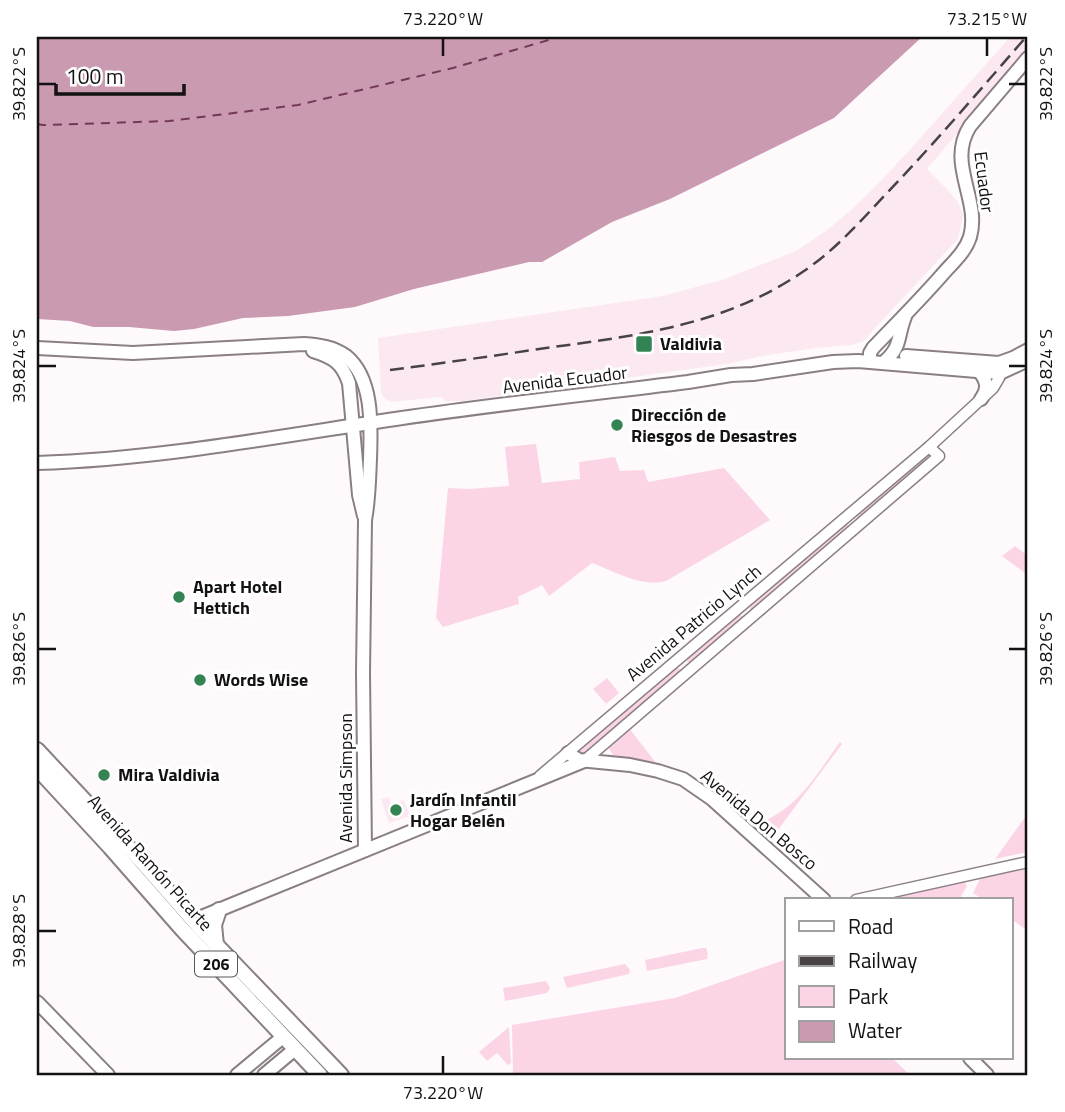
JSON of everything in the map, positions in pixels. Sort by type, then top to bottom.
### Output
[{"type":"highway","name":"Avenida Ramón Picarte","points":[[37,750],[216,945],[341,1075]]},
{"type":"highway","name":"Avenida Ramón Picarte","points":[[37,768],[270,1024],[320,1075]]},
{"type":"highway","points":[[161,905],[170,906],[180,916],[193,919]]},
{"type":"highway","points":[[216,945],[214,925],[219,910]]},
{"type":"highway","points":[[284,1036],[296,1036],[314,1046]]},
{"type":"main road","name":"Ecuador","points":[[909,311],[904,320],[900,341],[879,358],[873,348],[963,251],[969,238],[971,215],[960,156],[964,137],[970,126],[1028,58]]},
{"type":"main road","points":[[900,341],[904,350],[914,356]]},
{"type":"main road","points":[[37,348],[133,353],[286,345]]},
{"type":"main road","name":"Avenida Simpson","points":[[193,919],[365,850],[365,520],[369,499],[372,423],[360,375],[346,356],[318,345],[286,345]]},
{"type":"main road","name":"Avenida Simpson","points":[[286,345],[317,352],[334,360],[349,383],[359,495],[365,520]]},
{"type":"main road","points":[[879,358],[914,356],[1000,368],[1028,350]]},
{"type":"main road","name":"Avenida Ecuador","points":[[731,374],[752,367],[818,356],[879,358]]},
{"type":"main road","points":[[879,358],[979,371],[1028,360]]},
{"type":"main road","name":"Avenida Ecuador","points":[[402,418],[635,389],[731,374],[753,374],[879,358]]},
{"type":"main road","points":[[979,371],[987,385],[981,399]]},
{"type":"main road","points":[[367,397],[376,409],[402,418]]},
{"type":"main road","points":[[37,463],[224,446],[402,418]]},
{"type":"main road","name":"Avenida Don Bosco","points":[[568,753],[584,761],[630,765],[683,779],[712,799],[822,898]]},
{"type":"main road","name":"Avenida Don Bosco","points":[[535,781],[584,761]]},
{"type":"main road","name":"Avenida Patricio Lynch","points":[[365,850],[535,781]]},
{"type":"main road","points":[[37,1002],[108,1075]]},
{"type":"main road","points":[[237,1075],[284,1036]]},
{"type":"main road","points":[[264,1075],[295,1049]]},
{"type":"main road","points":[[972,1060],[987,1075]]},
{"type":"street","name":"Avenida Patricio Lynch","points":[[535,781],[929,447],[995,385],[1000,368]]},
{"type":"street","name":"Avenida Patricio Lynch","points":[[584,761],[939,456],[929,447]]},
{"type":"street","points":[[865,898],[1028,862]]},
{"type":"shaded area","points":[[1010,37],[1028,37],[1028,50],[927,169],[958,202],[963,215],[958,239],[862,342],[462,401],[446,401],[441,397],[391,402],[384,398],[381,392],[378,338],[663,296],[725,279],[796,251],[826,231],[873,189]]},
{"type":"shaded area","name":"Jardín Infantil Hogar Belén","points":[[389,797],[391,804],[404,800],[410,816],[389,823],[381,799]]},
{"type":"green space","points":[[536,444],[542,483],[580,479],[579,462],[615,457],[620,471],[644,470],[648,482],[724,468],[770,520],[666,581],[657,583],[638,580],[592,563],[549,596],[542,585],[518,597],[519,604],[443,627],[436,618],[448,488],[509,486],[505,447]]},
{"type":"green space","points":[[925,457],[928,460],[860,518],[856,517],[855,515]]},
{"type":"green space","points":[[845,524],[849,528],[750,609],[750,605]]},
{"type":"green space","points":[[1015,546],[1028,556],[1028,575],[1002,556]]},
{"type":"green space","points":[[739,615],[743,616],[740,621],[691,662],[687,662],[688,658]]},
{"type":"green space","points":[[675,668],[680,669],[679,672],[580,754],[580,748]]},
{"type":"green space","points":[[607,678],[619,693],[606,704],[593,689]]},
{"type":"green space","points":[[629,728],[656,763],[614,757],[607,745]]},
{"type":"green space","points":[[840,742],[842,744],[774,835],[771,837],[756,825],[779,813],[794,801]]},
{"type":"green space","points":[[1026,816],[1028,852],[995,859]]},
{"type":"green space","points":[[1028,865],[1028,923],[1024,928],[1012,920],[1012,898],[981,898],[973,893],[982,875]]},
{"type":"green space","points":[[964,881],[967,886],[960,898],[885,898]]},
{"type":"green space","points":[[706,948],[707,959],[647,971],[645,960]]},
{"type":"green space","points":[[785,960],[785,1060],[894,1060],[910,1075],[513,1075],[512,1025],[675,998]]},
{"type":"green space","points":[[625,964],[630,970],[629,974],[567,988],[563,977]]},
{"type":"green space","points":[[546,981],[550,988],[547,993],[505,1001],[503,988]]},
{"type":"green space","points":[[509,1027],[511,1063],[508,1065],[497,1053],[487,1061],[479,1052]]},
{"type":"water","points":[[37,37],[922,37],[834,118],[670,199],[612,222],[542,262],[529,262],[414,289],[355,307],[288,316],[243,318],[174,331],[93,327],[70,321],[37,319]]},
{"type":"ferry route","points":[[37,124],[169,121],[298,105],[453,68],[559,37]]},
{"type":"railway","points":[[390,370],[651,332],[714,315],[775,289],[815,263],[847,235],[1026,37]]},
{"type":"place","name":"Valdivia","points":[[644,344]]},
{"type":"place","name":"Dirección de Riesgos de Desastres","points":[[617,425]]},
{"type":"place","name":"Apart Hotel Hettich","points":[[179,597]]},
{"type":"place","name":"Words Wise","points":[[200,680]]},
{"type":"place","name":"Mira Valdivia","points":[[104,775]]},
{"type":"place","name":"Jardín Infantil Hogar Belén","points":[[396,810]]}]
